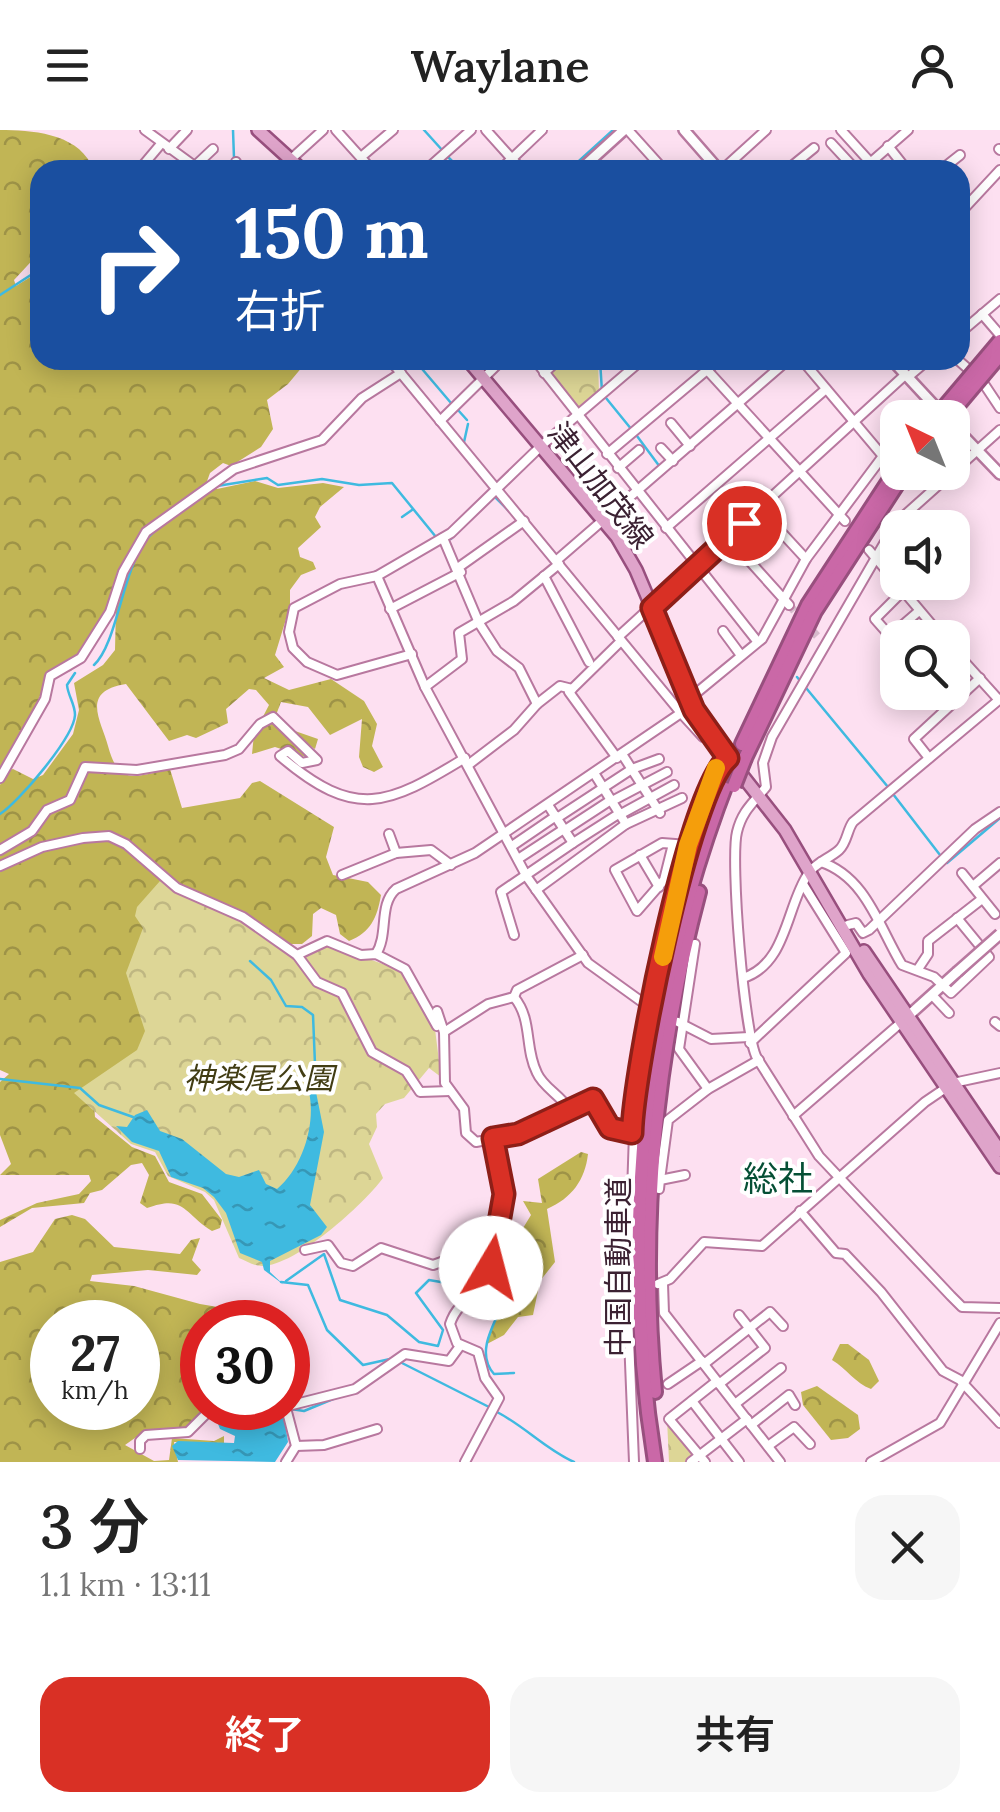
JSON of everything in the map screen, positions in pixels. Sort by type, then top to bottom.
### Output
[{"type":"highway","points":[[950,400],[1000,338]]},
{"type":"highway","points":[[961,400],[1000,354]]},
{"type":"highway","name":"中国自動車道","points":[[664,1462],[648,1287],[655,1125],[680,963],[737,756],[808,604],[882,490]]},
{"type":"highway","name":"中国自動車道","points":[[737,756],[816,612],[894,490]]},
{"type":"highway","name":"中国自動車道","points":[[655,1462],[640,1308],[640,1202],[646,1123],[672,960],[731,782]]},
{"type":"main road","points":[[258,130],[291,159]]},
{"type":"main road","name":"津山加茂線","points":[[476,370],[604,520],[636,570],[689,699],[711,737],[737,756],[1000,1167]]},
{"type":"main road","name":"津山加茂線","points":[[811,871],[904,1020]]},
{"type":"main road","name":"津山加茂線","points":[[949,1086],[1000,1150]]},
{"type":"street","points":[[145,130],[183,160]]},
{"type":"street","points":[[149,160],[187,130]]},
{"type":"street","points":[[291,159],[323,130]]},
{"type":"street","points":[[336,130],[361,158],[393,130]]},
{"type":"street","points":[[437,160],[471,130]]},
{"type":"street","points":[[486,130],[512,158],[542,130]]},
{"type":"street","points":[[592,160],[626,130],[655,160]]},
{"type":"street","points":[[684,130],[712,160]]},
{"type":"street","points":[[732,160],[766,130]]},
{"type":"street","points":[[841,130],[862,160]]},
{"type":"street","points":[[848,138],[858,130]]},
{"type":"street","points":[[873,160],[908,130]]},
{"type":"street","points":[[831,143],[856,160]]},
{"type":"street","points":[[888,146],[899,160]]},
{"type":"street","points":[[800,160],[814,148]]},
{"type":"street","points":[[202,160],[213,149]]},
{"type":"street","points":[[953,160],[960,154]]},
{"type":"street","points":[[970,202],[1000,170]]},
{"type":"street","points":[[970,324],[1000,299]]},
{"type":"street","points":[[982,314],[1000,338]]},
{"type":"street","points":[[398,370],[682,713],[703,737],[711,737]]},
{"type":"street","points":[[440,421],[491,370]]},
{"type":"street","points":[[546,370],[544,372],[576,416],[757,641]]},
{"type":"street","points":[[412,654],[341,675],[307,662],[293,648],[289,632],[294,608],[340,584],[377,576],[443,538],[541,446],[630,370]]},
{"type":"street","points":[[607,454],[707,370],[842,517]]},
{"type":"street","points":[[424,686],[462,659],[459,633],[514,601],[777,370]]},
{"type":"street","points":[[810,370],[880,454]]},
{"type":"street","points":[[901,370],[929,400]]},
{"type":"street","points":[[659,810],[632,769],[570,696],[572,689],[696,566],[915,370]]},
{"type":"street","points":[[969,370],[1000,408]]},
{"type":"street","points":[[0,778],[45,699],[50,676],[82,658],[110,612],[140,538],[234,469],[322,440],[362,398],[400,373]]},
{"type":"street","points":[[666,528],[826,389]]},
{"type":"street","points":[[671,423],[690,446]]},
{"type":"street","points":[[1000,430],[896,523],[871,553],[820,638],[772,737],[763,763],[766,787],[743,812],[735,840],[749,1040],[759,1060],[838,1178],[962,1306],[1000,1308]]},
{"type":"street","points":[[970,442],[1000,474]]},
{"type":"street","points":[[662,448],[673,461]]},
{"type":"street","points":[[618,468],[639,450]]},
{"type":"street","points":[[689,699],[757,641],[786,601],[806,559],[842,517],[880,459]]},
{"type":"street","points":[[759,508],[806,559]]},
{"type":"street","points":[[390,609],[460,569],[524,521]]},
{"type":"street","points":[[728,537],[786,601]]},
{"type":"street","points":[[443,538],[460,569],[478,620],[498,650],[520,668],[537,704]]},
{"type":"street","points":[[871,553],[880,564]]},
{"type":"street","points":[[377,576],[424,686],[525,874],[601,976],[648,1007]]},
{"type":"street","points":[[544,576],[589,662]]},
{"type":"street","points":[[894,600],[875,619],[890,636],[920,611]]},
{"type":"street","points":[[911,600],[928,620]]},
{"type":"street","points":[[724,631],[740,654]]},
{"type":"street","points":[[743,978],[764,967],[776,951],[789,906],[811,871],[844,844],[853,822],[1000,699],[970,667]]},
{"type":"street","points":[[930,758],[914,740],[980,678]]},
{"type":"street","points":[[0,850],[32,831],[47,810],[70,800],[86,767],[145,770],[234,752],[273,717],[318,757],[312,765],[288,751],[281,753],[283,758],[347,797],[374,800],[404,794],[467,762],[514,730],[560,686],[572,689]]},
{"type":"street","points":[[376,954],[382,943],[390,894],[451,865],[682,713]]},
{"type":"street","points":[[634,1462],[628,1403],[636,1073],[688,845],[714,771],[737,756]]},
{"type":"street","points":[[512,846],[632,769],[658,759]]},
{"type":"street","points":[[518,859],[641,783],[667,772]]},
{"type":"street","points":[[594,773],[626,824]]},
{"type":"street","points":[[514,934],[508,905],[500,894],[620,813],[674,785]]},
{"type":"street","points":[[536,890],[626,824],[633,825],[682,798]]},
{"type":"street","points":[[698,803],[700,815]]},
{"type":"street","points":[[548,804],[575,842],[592,849]]},
{"type":"street","points":[[848,925],[856,923],[863,932],[894,911],[975,829],[1000,812]]},
{"type":"street","points":[[389,834],[396,852]]},
{"type":"street","points":[[0,866],[42,847],[109,836],[132,848],[177,888],[243,917],[298,955],[317,982],[342,993],[364,1040],[380,1059],[406,1071],[420,1092],[450,1091]]},
{"type":"street","points":[[674,844],[659,886],[637,911],[615,870],[662,842],[688,845]]},
{"type":"street","points":[[342,874],[396,852],[431,850],[451,865]]},
{"type":"street","points":[[640,856],[659,886]]},
{"type":"street","points":[[972,886],[1000,863]]},
{"type":"street","points":[[811,871],[842,871],[878,920],[900,963],[952,993],[989,956],[957,918]]},
{"type":"street","points":[[678,1022],[711,1039],[749,1040],[846,953],[811,871]]},
{"type":"street","points":[[962,873],[995,914]]},
{"type":"street","points":[[918,970],[928,954],[928,941],[982,898]]},
{"type":"street","points":[[793,1116],[1000,934]]},
{"type":"street","points":[[298,955],[327,941],[361,955],[376,954],[405,969],[437,1026],[450,1091],[464,1109],[470,1138],[476,1142],[518,1134],[593,1099],[610,1128],[635,1130]]},
{"type":"street","points":[[695,944],[678,1022],[682,1056],[708,1089]]},
{"type":"street","points":[[444,1032],[488,1004],[514,996],[517,990],[583,955]]},
{"type":"street","points":[[932,994],[949,1014]]},
{"type":"street","points":[[514,996],[526,1016],[528,1051],[538,1078],[569,1109]]},
{"type":"street","points":[[437,1011],[444,1032],[443,1065]]},
{"type":"street","points":[[685,1175],[660,1184],[664,1123],[708,1089],[759,1060]]},
{"type":"street","points":[[780,1462],[664,1313],[661,1284],[704,1242],[762,1246],[949,1086],[1000,1073]]},
{"type":"street","points":[[464,1462],[499,1398],[482,1372],[478,1352],[460,1346],[450,1328],[460,1302],[486,1286],[504,1194],[493,1138]]},
{"type":"street","points":[[800,1211],[836,1253],[845,1254],[881,1292],[943,1372],[964,1384],[1000,1423]]},
{"type":"street","points":[[305,1250],[328,1245],[341,1263],[353,1266],[376,1249],[390,1248],[432,1265],[462,1255],[478,1236],[496,1231]]},
{"type":"street","points":[[668,1384],[770,1312],[782,1326]]},
{"type":"street","points":[[740,1315],[765,1348],[669,1420],[698,1460],[721,1439],[789,1395],[795,1405]]},
{"type":"street","points":[[871,1462],[933,1430],[1000,1323]]},
{"type":"street","points":[[310,1401],[354,1389],[405,1354],[444,1362],[453,1358],[460,1346]]},
{"type":"street","points":[[735,1404],[781,1368]]},
{"type":"street","points":[[692,1401],[739,1462]]},
{"type":"street","points":[[768,1446],[794,1427],[810,1444]]},
{"type":"street","points":[[296,1446],[324,1445],[377,1429]]},
{"type":"street","points":[[140,1448],[140,1441],[146,1436],[190,1430]]},
{"type":"street","points":[[286,1462],[296,1446],[292,1430]]},
{"type":"green space","points":[[0,130],[51,135],[74,146],[88,160],[30,160],[30,263],[14,280],[16,286],[30,277],[30,370],[300,370],[267,400],[273,429],[261,447],[231,466],[223,463],[210,473],[206,484],[217,489],[255,481],[278,488],[323,483],[344,487],[320,507],[315,517],[321,527],[298,548],[300,557],[313,562],[316,569],[301,575],[290,590],[290,606],[275,655],[284,667],[264,678],[289,690],[331,679],[364,701],[377,724],[372,746],[383,767],[374,772],[363,767],[359,757],[362,719],[330,735],[308,707],[281,702],[276,715],[295,731],[318,739],[315,749],[297,737],[312,759],[275,747],[252,754],[254,734],[269,705],[256,690],[249,689],[226,709],[228,723],[196,738],[187,735],[169,741],[126,684],[111,688],[98,700],[99,718],[112,759],[123,773],[137,776],[170,769],[182,808],[240,798],[252,783],[260,781],[334,827],[326,857],[333,875],[368,882],[381,895],[372,923],[357,937],[349,941],[340,934],[336,915],[321,908],[313,914],[312,936],[302,944],[287,944],[239,911],[181,887],[165,897],[239,954],[94,1105],[95,1117],[132,1147],[155,1156],[169,1182],[202,1194],[222,1220],[220,1228],[212,1231],[177,1204],[147,1208],[140,1203],[149,1175],[142,1163],[131,1165],[102,1190],[90,1193],[84,1203],[32,1208],[0,1227],[0,1220],[37,1203],[79,1194],[91,1181],[89,1175],[0,1175],[11,1164],[0,1135],[0,1082],[9,1074],[0,1070],[0,785],[7,771],[13,769],[33,779],[43,775],[73,734],[79,710],[74,683],[103,665],[115,650],[116,606],[111,606],[71,671],[48,676],[24,735],[8,753],[0,772]]},
{"type":"green space","points":[[553,370],[598,370],[599,393],[579,411],[549,375]]},
{"type":"green space","name":"神楽尾公園","points":[[160,881],[248,924],[295,960],[325,943],[402,971],[434,1021],[441,1077],[429,1068],[404,1098],[385,1104],[376,1114],[377,1127],[369,1144],[383,1178],[328,1232],[276,1263],[259,1266],[239,1258],[214,1200],[168,1176],[155,1152],[131,1144],[74,1093],[137,1050],[145,1031],[126,973],[143,928],[135,916],[137,907]]},
{"type":"green space","points":[[581,1152],[588,1154],[580,1180],[570,1194],[547,1209],[555,1262],[540,1281],[533,1315],[518,1317],[504,1335],[487,1344],[513,1285],[517,1238],[531,1215],[523,1201],[542,1203],[538,1179]]},
{"type":"green space","points":[[72,1215],[85,1219],[114,1247],[180,1254],[191,1240],[200,1238],[192,1260],[201,1270],[197,1275],[148,1270],[92,1275],[90,1281],[134,1286],[185,1300],[180,1300],[181,1430],[142,1433],[125,1445],[154,1461],[169,1460],[172,1438],[214,1441],[224,1436],[224,1443],[174,1442],[178,1462],[0,1462],[0,1262],[33,1252],[55,1219]]},
{"type":"green space","points":[[840,1344],[848,1344],[869,1360],[879,1381],[871,1389],[832,1360]]},
{"type":"green space","points":[[817,1386],[858,1415],[860,1429],[848,1438],[831,1440],[803,1405],[801,1392]]},
{"type":"green space","points":[[667,1419],[694,1455],[685,1462],[669,1462]]},
{"type":"water","points":[[315,1087],[324,1132],[310,1205],[327,1227],[321,1235],[270,1261],[270,1272],[284,1285],[264,1270],[262,1262],[240,1253],[226,1213],[214,1197],[203,1188],[171,1177],[159,1151],[132,1142],[116,1126],[127,1127],[135,1115],[147,1110],[160,1131],[182,1139],[226,1174],[239,1177],[259,1170],[266,1184],[277,1189],[294,1169],[305,1144],[311,1118],[309,1092]]},
{"type":"water","points":[[222,1430],[286,1430],[288,1442],[275,1462],[178,1460],[172,1446],[178,1441],[234,1443],[235,1436]]},
{"type":"waterway","points":[[233,130],[234,158]]},
{"type":"waterway","points":[[424,130],[443,151]]},
{"type":"waterway","points":[[580,160],[613,130]]},
{"type":"waterway","points":[[448,157],[451,160]]},
{"type":"waterway","points":[[0,295],[30,276]]},
{"type":"waterway","points":[[423,370],[451,403]]},
{"type":"waterway","points":[[601,370],[602,392]]},
{"type":"waterway","points":[[606,398],[632,430]]},
{"type":"waterway","points":[[458,410],[467,420]]},
{"type":"waterway","points":[[464,442],[468,424]]},
{"type":"waterway","points":[[637,436],[660,467]]},
{"type":"waterway","points":[[647,487],[665,472]]},
{"type":"waterway","points":[[217,486],[267,478],[278,485],[322,479],[359,485],[392,483],[436,537]]},
{"type":"waterway","points":[[493,495],[515,517]]},
{"type":"waterway","points":[[94,665],[108,641],[131,570],[146,540],[202,496]]},
{"type":"waterway","points":[[638,497],[691,564]]},
{"type":"waterway","points":[[402,517],[412,510]]},
{"type":"waterway","points":[[451,539],[467,522]]},
{"type":"waterway","points":[[697,572],[737,622]]},
{"type":"waterway","points":[[0,814],[31,784],[72,725],[75,715],[67,685],[75,673]]},
{"type":"waterway","points":[[797,677],[888,787]]},
{"type":"waterway","points":[[893,794],[940,855]]},
{"type":"waterway","points":[[947,863],[1000,818]]},
{"type":"waterway","points":[[250,961],[271,980],[286,1006],[302,1007],[313,1015],[316,1089]]},
{"type":"waterway","points":[[0,1079],[80,1088],[99,1105],[133,1117]]},
{"type":"waterway","points":[[286,1281],[324,1254],[340,1300],[387,1315],[419,1342],[438,1346],[443,1330],[416,1293],[429,1280],[464,1286],[480,1277],[492,1235]]},
{"type":"waterway","points":[[511,1240],[516,1245],[517,1262],[513,1280],[486,1346],[487,1361],[494,1374],[514,1373]]},
{"type":"waterway","points":[[281,1282],[308,1285],[327,1330],[363,1365],[390,1359]]},
{"type":"waterway","points":[[398,1361],[489,1407]]},
{"type":"waterway","points":[[310,1409],[367,1385]]},
{"type":"waterway","points":[[497,1412],[574,1462]]},
{"type":"tunnel","points":[[789,605],[817,636]]},
{"type":"slow traffic","points":[[663,957],[688,845],[716,768]]},
{"type":"district","name":"総社","points":[[778,1178]]},
{"type":"route","points":[[491,1268],[504,1194],[493,1138],[518,1134],[593,1099],[610,1128],[616,1133],[632,1133],[636,1073],[648,1007],[676,907],[688,845],[705,806],[714,771],[728,758],[694,710],[652,608],[744,523]]}]
